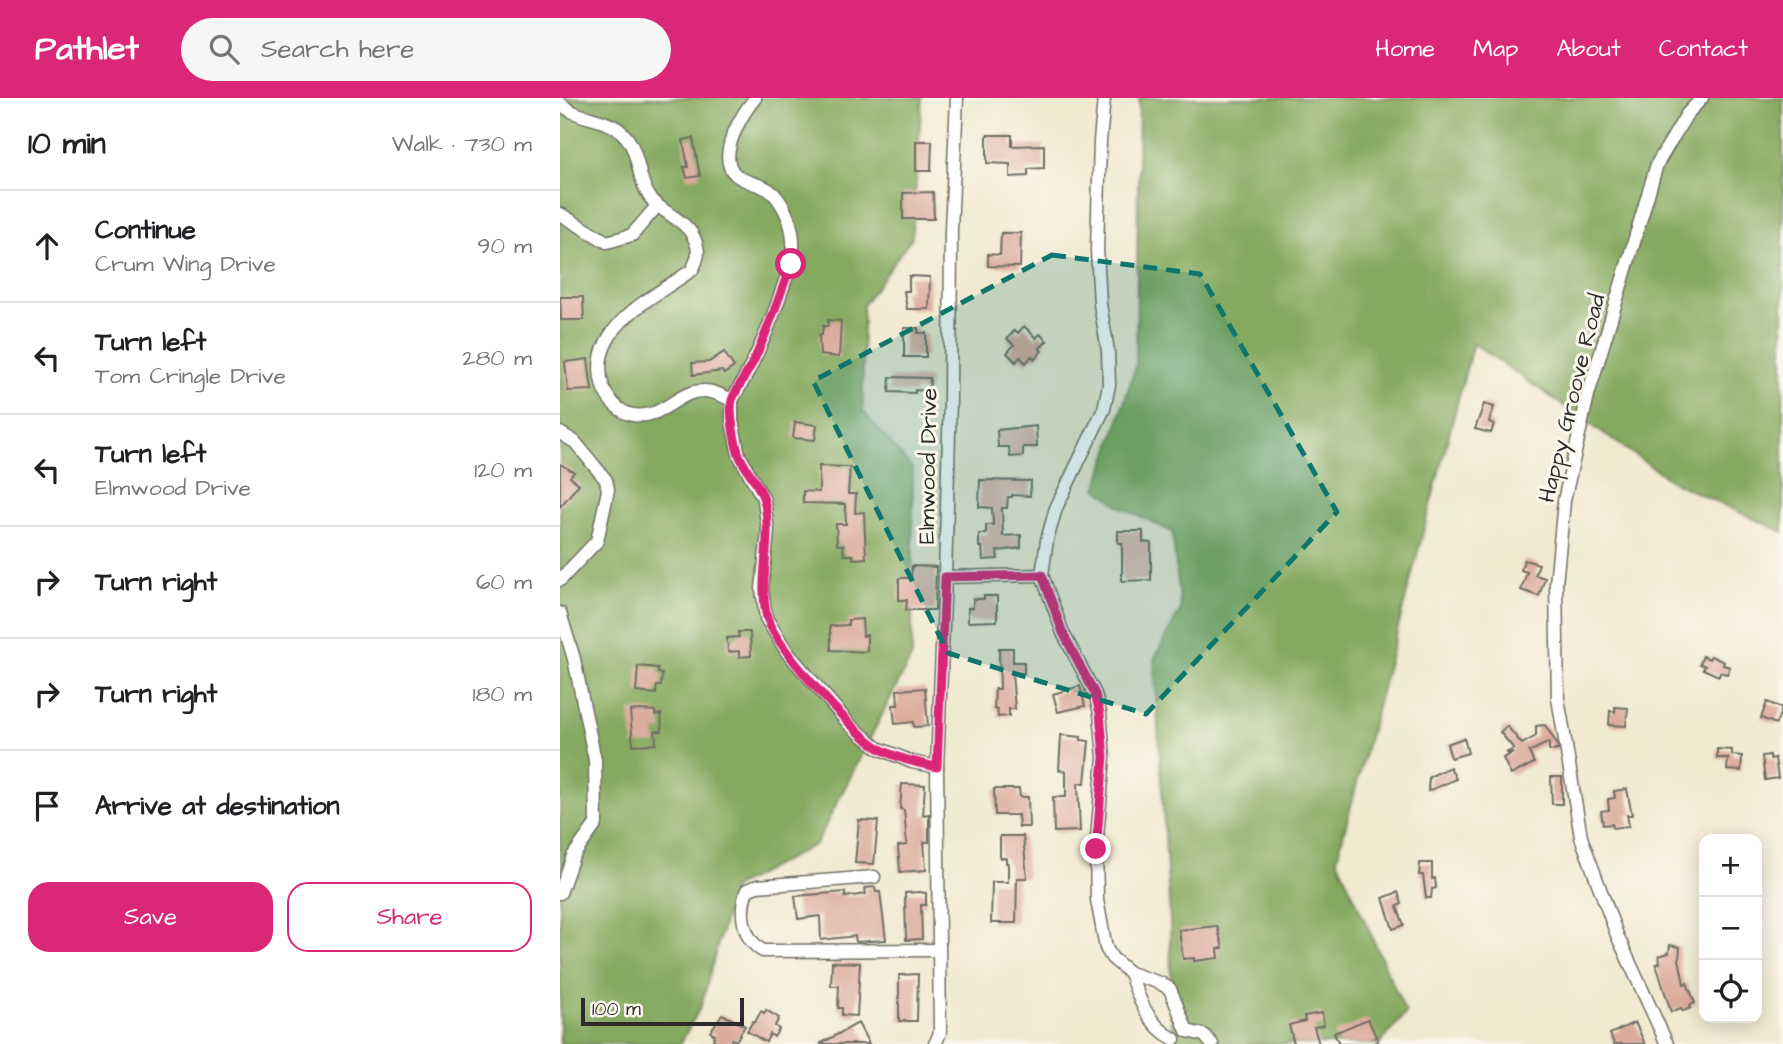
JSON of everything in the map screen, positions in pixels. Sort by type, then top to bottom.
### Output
[{"type":"street","points":[[755,98],[731,139],[728,158],[736,176],[769,190],[781,204],[789,219],[793,242],[791,264],[768,331],[746,378],[732,400],[732,421],[739,455],[764,500],[768,531],[762,589],[766,618],[787,652],[850,725],[878,748],[912,762],[937,767]]},
{"type":"street","name":"Elmwood Drive","points":[[935,1044],[940,1033],[937,767],[945,577],[951,230],[957,98]]},
{"type":"street","points":[[1104,98],[1097,250],[1109,386],[1104,409],[1056,508],[1047,540],[1042,575],[1063,633],[1095,694],[1100,713],[1104,757],[1096,849],[1097,900],[1106,948],[1112,958],[1130,973],[1170,989],[1187,1031]]},
{"type":"street","name":"Happy Groove Road","points":[[1667,1044],[1617,934],[1580,837],[1558,698],[1556,584],[1564,501],[1588,395],[1657,164],[1687,114],[1702,98]]},
{"type":"street","points":[[560,103],[567,110],[616,128],[628,138],[636,155],[647,194],[657,206],[689,228],[698,248],[698,258],[692,270],[620,321],[609,335],[601,351],[600,367],[604,389],[611,401],[624,412],[634,415],[659,412],[692,391],[705,390],[732,400]]},
{"type":"street","points":[[560,214],[607,242],[632,235],[657,206]]},
{"type":"street","points":[[560,433],[575,442],[606,480],[608,491],[597,541],[560,580]]},
{"type":"street","points":[[945,577],[1042,575]]},
{"type":"street","points":[[560,613],[595,760],[596,824],[573,856],[560,893]]},
{"type":"street","points":[[874,877],[757,886],[747,890],[743,901],[747,935],[763,951],[939,950]]},
{"type":"street","points":[[1130,973],[1142,1005],[1153,1024],[1172,1041],[1187,1031],[1204,1035],[1212,1044]]},
{"type":"highlighted area","points":[[1052,255],[1200,274],[1337,512],[1146,714],[948,653],[813,381]]},
{"type":"green space","points":[[560,98],[922,98],[912,237],[863,305],[863,411],[913,469],[912,656],[816,844],[733,888],[701,1006],[680,1044],[560,1044]]},
{"type":"green space","points":[[1139,98],[1783,98],[1783,532],[1675,483],[1473,343],[1337,859],[1406,1013],[1380,1044],[1172,1044],[1170,920],[1154,659],[1181,609],[1172,532],[1119,506],[1097,488],[1136,365]]},
{"type":"building","points":[[987,135],[1012,135],[1012,146],[1044,145],[1044,168],[1028,169],[1028,176],[1010,177],[1010,164],[987,163]]},
{"type":"building","points":[[693,138],[700,176],[687,178],[684,167],[688,167],[683,140]]},
{"type":"building","points":[[916,141],[932,141],[931,171],[916,171]]},
{"type":"building","points":[[933,192],[934,219],[903,219],[903,193]]},
{"type":"building","points":[[1001,233],[1021,233],[1020,267],[988,266],[988,254],[1000,255]]},
{"type":"building","points":[[909,276],[930,277],[929,309],[907,309],[904,291],[909,291]]},
{"type":"building","points":[[560,297],[583,297],[584,320],[561,320]]},
{"type":"building","points":[[828,320],[841,321],[839,357],[820,355],[819,335],[822,335],[823,326],[828,326]]},
{"type":"building","points":[[1024,326],[1036,338],[1040,334],[1047,341],[1039,349],[1042,351],[1035,359],[1032,356],[1026,363],[1020,357],[1016,362],[1007,353],[1014,345],[1007,339],[1015,330],[1018,333]]},
{"type":"building","points":[[904,328],[918,328],[918,333],[926,333],[926,357],[904,357]]},
{"type":"building","points":[[724,352],[734,367],[724,374],[722,371],[693,375],[692,363],[709,362]]},
{"type":"building","points":[[588,359],[592,390],[568,391],[565,362]]},
{"type":"building","points":[[890,377],[930,378],[929,391],[889,392]]},
{"type":"building","points":[[1484,404],[1494,407],[1489,422],[1494,424],[1491,433],[1475,429]]},
{"type":"building","points":[[795,422],[817,425],[815,440],[793,438]]},
{"type":"building","points":[[1036,426],[1037,447],[1023,447],[1023,456],[1010,457],[1009,447],[998,447],[997,430]]},
{"type":"building","points":[[560,464],[574,472],[570,477],[579,484],[560,507]]},
{"type":"building","points":[[819,466],[850,467],[848,494],[856,494],[855,513],[864,512],[866,558],[853,559],[853,555],[844,555],[843,545],[837,545],[836,524],[846,524],[845,504],[803,503],[803,491],[819,492]]},
{"type":"building","points":[[980,480],[1031,481],[1030,496],[1012,495],[1008,497],[1007,508],[1002,508],[1003,536],[1021,535],[1021,548],[997,551],[998,559],[983,560],[982,547],[979,547],[979,534],[986,534],[986,525],[993,525],[992,508],[979,507]]},
{"type":"building","points":[[1118,531],[1143,531],[1143,542],[1151,543],[1151,580],[1122,581],[1122,543],[1118,543]]},
{"type":"building","points":[[1524,560],[1539,564],[1535,575],[1545,578],[1539,596],[1521,590],[1527,572],[1521,570]]},
{"type":"building","points":[[912,566],[936,567],[935,610],[906,610],[907,600],[899,600],[899,578],[911,578]]},
{"type":"building","points":[[984,596],[997,596],[997,621],[968,622],[968,608],[973,608],[973,599],[984,599]]},
{"type":"building","points":[[862,619],[863,636],[867,635],[867,652],[831,650],[830,626],[848,625],[848,620]]},
{"type":"building","points":[[738,632],[750,632],[751,656],[739,657],[739,651],[728,652],[727,638],[739,637]]},
{"type":"building","points":[[999,648],[1013,648],[1013,662],[1024,662],[1024,673],[1012,673],[1015,709],[1009,709],[1009,716],[998,717],[997,709],[994,709],[995,689],[1000,689]]},
{"type":"building","points":[[1703,656],[1709,659],[1711,656],[1724,662],[1723,665],[1730,667],[1727,674],[1720,672],[1719,676],[1703,669],[1705,666],[1700,664]]},
{"type":"building","points":[[638,666],[658,668],[658,673],[662,674],[661,686],[657,686],[656,694],[636,692]]},
{"type":"building","points":[[1080,686],[1085,706],[1058,712],[1053,694]]},
{"type":"building","points":[[925,688],[928,726],[914,727],[913,722],[895,724],[893,705],[898,705],[897,690]]},
{"type":"building","points":[[1767,702],[1782,708],[1776,724],[1761,718]]},
{"type":"building","points":[[1615,707],[1628,708],[1626,726],[1609,725],[1610,711],[1615,712]]},
{"type":"building","points":[[630,711],[655,711],[655,715],[661,714],[662,731],[655,731],[656,744],[633,745]]},
{"type":"building","points":[[1545,725],[1558,750],[1549,751],[1549,742],[1529,752],[1534,763],[1511,775],[1503,758],[1513,753],[1506,753],[1514,749],[1500,732],[1507,726],[1522,744],[1536,736],[1536,726]]},
{"type":"building","points":[[1061,735],[1081,737],[1081,740],[1089,741],[1085,783],[1078,783],[1080,831],[1054,832],[1053,797],[1066,797],[1066,771],[1059,770]]},
{"type":"building","points":[[1464,738],[1468,753],[1451,758],[1447,744]]},
{"type":"building","points":[[1717,749],[1732,750],[1732,755],[1742,756],[1741,771],[1727,770],[1728,758],[1717,758]]},
{"type":"building","points":[[1770,755],[1770,759],[1775,758],[1778,778],[1765,780],[1762,756]]},
{"type":"building","points":[[1450,767],[1456,779],[1428,791],[1429,777]]},
{"type":"building","points":[[1551,777],[1562,777],[1562,804],[1552,804]]},
{"type":"building","points":[[902,784],[925,785],[923,815],[929,814],[929,842],[924,842],[926,870],[900,872],[898,846],[907,845],[904,810],[900,809]]},
{"type":"building","points":[[994,789],[1019,789],[1020,797],[1028,797],[1029,827],[1019,827],[1018,815],[995,815]]},
{"type":"building","points":[[1627,789],[1632,815],[1627,815],[1629,826],[1613,828],[1612,824],[1603,825],[1601,811],[1609,810],[1608,799],[1615,798],[1614,791]]},
{"type":"building","points":[[859,820],[878,821],[874,864],[855,863]]},
{"type":"building","points":[[1000,836],[1023,836],[1027,878],[1017,878],[1016,923],[991,923],[992,882],[1008,882],[1008,863],[1006,858],[1000,858]]},
{"type":"building","points":[[1420,863],[1432,863],[1432,879],[1435,878],[1436,888],[1432,889],[1431,898],[1426,898],[1423,875],[1419,875]]},
{"type":"building","points":[[875,887],[876,892],[880,892],[886,940],[856,942],[855,936],[821,940],[820,916],[798,919],[795,896],[845,892],[845,897],[866,894],[865,888]]},
{"type":"building","points":[[1398,892],[1402,904],[1397,906],[1404,925],[1393,929],[1383,898]]},
{"type":"building","points":[[905,893],[926,893],[926,905],[921,905],[922,939],[906,940]]},
{"type":"building","points":[[1217,926],[1223,948],[1218,949],[1219,958],[1194,961],[1194,958],[1183,959],[1179,930]]},
{"type":"building","points":[[1670,945],[1680,947],[1679,959],[1684,984],[1687,983],[1695,1003],[1683,1011],[1681,1008],[1671,1012],[1656,964],[1660,963],[1659,956],[1669,953]]},
{"type":"building","points":[[832,962],[860,963],[857,1016],[842,1015],[842,1008],[838,1008],[839,986],[831,986]]},
{"type":"building","points":[[918,974],[917,1021],[899,1021],[899,975]]},
{"type":"building","points":[[766,1010],[779,1018],[775,1026],[779,1029],[774,1037],[770,1034],[766,1042],[747,1031],[761,1011],[764,1013]]},
{"type":"building","points":[[1322,1013],[1324,1025],[1314,1027],[1319,1044],[1294,1044],[1289,1025],[1305,1021],[1304,1016]]},
{"type":"building","points":[[722,1014],[745,1026],[736,1041],[732,1039],[729,1044],[713,1039],[715,1035],[710,1032]]},
{"type":"building","points":[[1368,1019],[1378,1041],[1372,1044],[1339,1044],[1334,1033]]},
{"type":"building","points":[[1635,1022],[1645,1044],[1614,1044],[1610,1034]]},
{"type":"building","points":[[858,1023],[869,1044],[820,1044]]},
{"type":"route","points":[[791,264],[768,331],[746,378],[732,400],[732,421],[739,455],[764,500],[768,531],[762,589],[766,618],[787,652],[850,725],[878,748],[912,762],[937,767],[945,577],[1042,575],[1063,633],[1095,694],[1100,713],[1104,757],[1096,849]]}]
